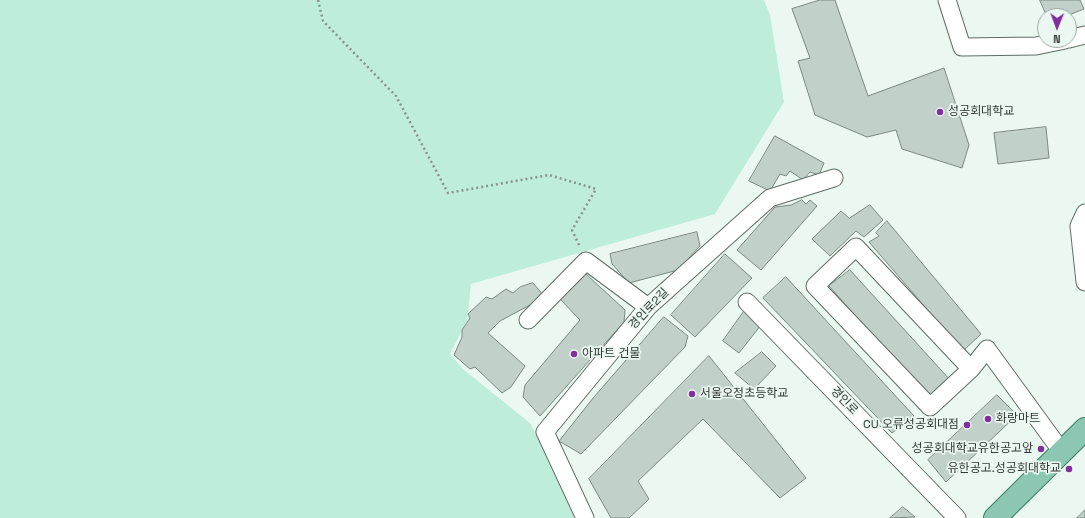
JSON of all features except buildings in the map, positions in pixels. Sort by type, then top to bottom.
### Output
[{"type":"main road","points":[[995,518],[1085,429]]},
{"type":"street","points":[[947,0],[962,47],[1037,46]]},
{"type":"street","name":"경인로2길","points":[[585,518],[545,432],[648,307],[770,198],[834,178]]},
{"type":"street","points":[[1085,213],[1079,226],[1085,282]]},
{"type":"street","points":[[971,369],[856,247],[815,286],[930,407],[971,369],[987,349],[1062,452]]},
{"type":"street","points":[[528,320],[586,260],[648,307]]},
{"type":"street","name":"경인로","points":[[747,302],[957,518]]},
{"type":"path","points":[[318,0],[323,21],[396,96],[448,193],[549,175],[596,189],[572,230],[586,260]]},
{"type":"green space","points":[[0,0],[764,0],[770,15],[784,102],[715,214],[471,284],[467,321],[450,354],[463,369],[531,424],[575,518],[0,518]]},
{"type":"place","name":"성공회대학교","points":[[940,112]]},
{"type":"place","name":"아파트 건물","points":[[574,354]]},
{"type":"place","name":"서울오정초등학교","points":[[692,394]]},
{"type":"place","name":"화랑마트","points":[[988,419]]},
{"type":"place","name":"CU 오류성공회대점","points":[[967,425]]},
{"type":"place","name":"성공회대학교유한공고앞","points":[[1041,449]]},
{"type":"place","name":"유한공고.성공회대학교","points":[[1069,469]]}]
